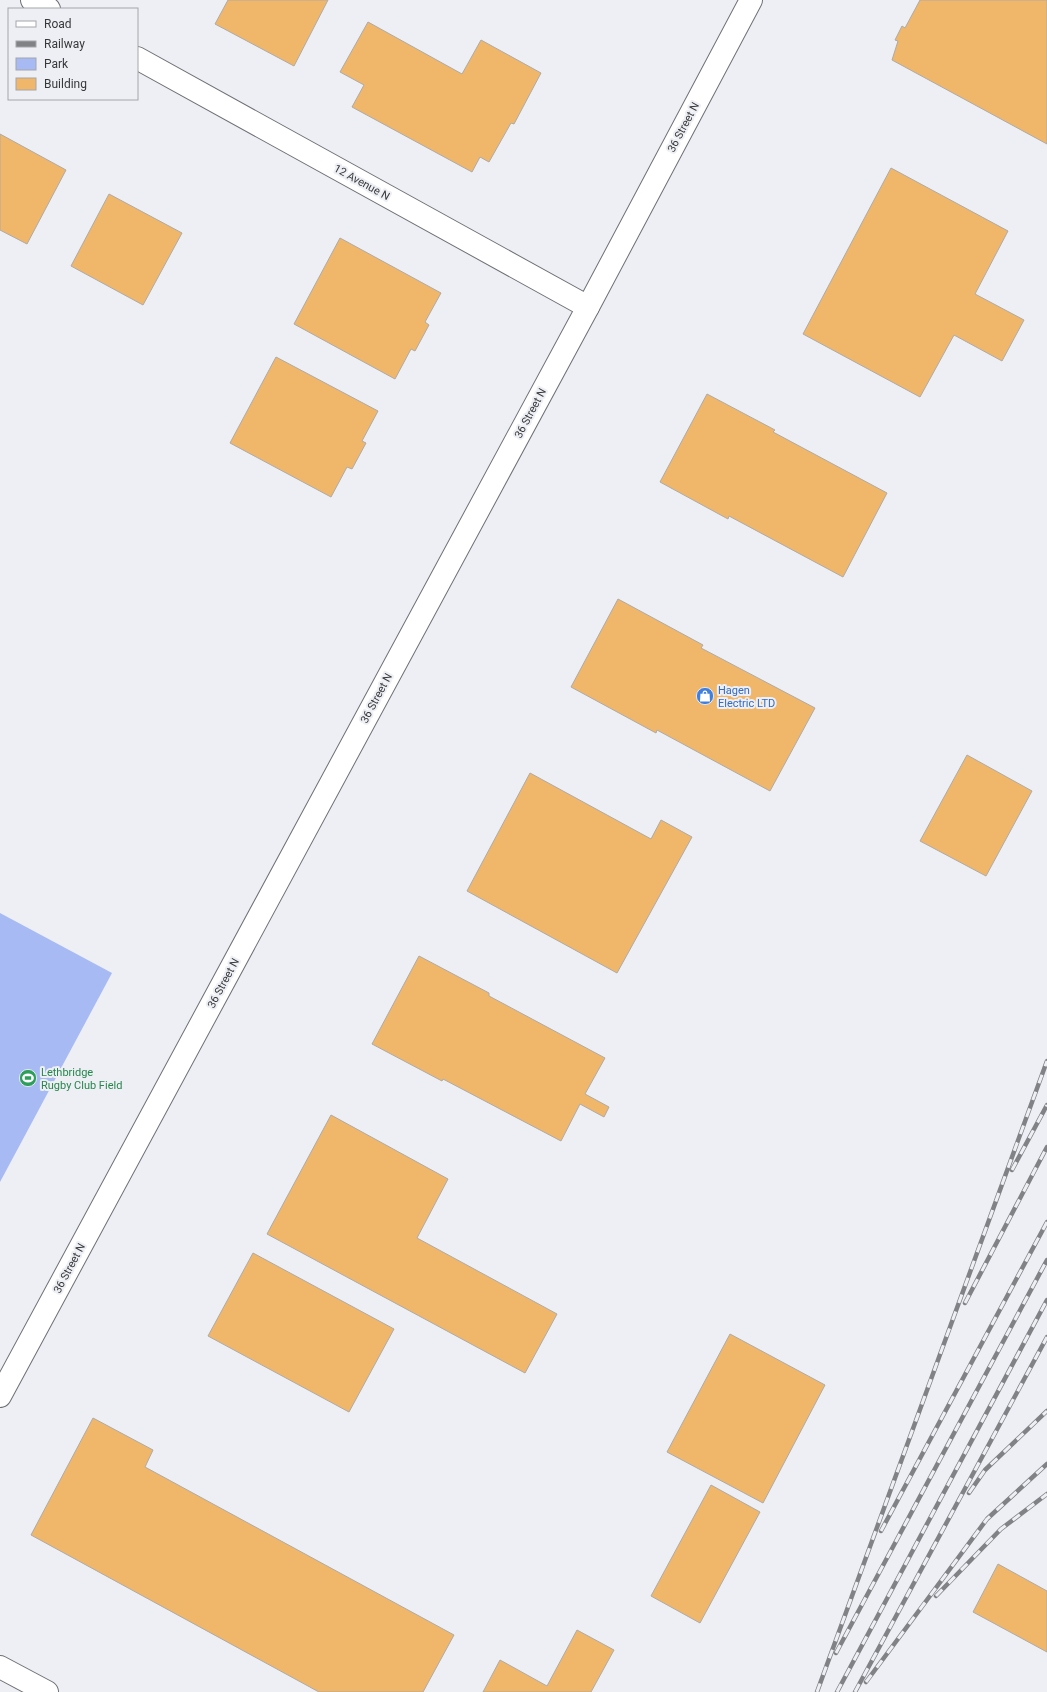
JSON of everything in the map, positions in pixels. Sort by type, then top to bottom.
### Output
[{"type":"street","points":[[32,0],[46,8]]},
{"type":"street","name":"36 Street N","points":[[0,1396],[588,307],[751,0]]},
{"type":"street","name":"12 Avenue N","points":[[138,59],[588,307]]},
{"type":"street","points":[[0,1667],[47,1692]]},
{"type":"green space","name":"Lethbridge Rugby Club Field","points":[[0,913],[112,973],[0,1182]]},
{"type":"building","points":[[228,0],[328,0],[294,66],[215,24]]},
{"type":"building","points":[[920,0],[1047,0],[1047,144],[892,60],[898,41],[895,40],[902,26],[905,28]]},
{"type":"building","points":[[368,22],[462,74],[481,40],[541,73],[514,124],[511,123],[489,162],[480,157],[472,172],[352,107],[364,85],[340,72]]},
{"type":"building","points":[[0,134],[66,170],[27,244],[0,230]]},
{"type":"building","points":[[891,168],[1008,231],[975,294],[1024,320],[1002,361],[954,335],[920,397],[803,334]]},
{"type":"building","points":[[109,194],[182,233],[143,305],[71,266]]},
{"type":"building","points":[[340,238],[441,293],[425,322],[429,325],[415,351],[411,349],[395,379],[294,324]]},
{"type":"building","points":[[276,357],[378,411],[362,441],[366,443],[352,469],[347,467],[331,497],[230,443]]},
{"type":"building","points":[[707,394],[775,430],[773,432],[887,493],[843,577],[729,516],[728,519],[660,482]]},
{"type":"building","points":[[618,599],[703,645],[701,648],[815,708],[770,791],[657,730],[656,733],[571,687]]},
{"type":"building","points":[[967,755],[1032,791],[986,876],[920,841]]},
{"type":"building","points":[[530,773],[651,839],[661,820],[692,837],[617,973],[467,891]]},
{"type":"building","points":[[419,956],[489,993],[489,996],[605,1058],[585,1094],[609,1107],[604,1117],[580,1104],[561,1141],[443,1079],[442,1081],[372,1044]]},
{"type":"building","points":[[331,1115],[448,1179],[417,1238],[557,1314],[525,1373],[267,1234]]},
{"type":"building","points":[[253,1253],[394,1329],[349,1412],[208,1336]]},
{"type":"building","points":[[730,1334],[825,1385],[763,1503],[667,1452]]},
{"type":"building","points":[[93,1418],[153,1450],[145,1467],[454,1635],[423,1692],[319,1692],[31,1535]]},
{"type":"building","points":[[711,1485],[760,1512],[700,1623],[651,1596]]},
{"type":"building","points":[[998,1564],[1047,1591],[1047,1652],[973,1612]]},
{"type":"building","points":[[577,1630],[614,1650],[591,1692],[483,1692],[500,1660],[547,1686]]},
{"type":"railway","points":[[817,1692],[1047,1061]]},
{"type":"railway","points":[[1012,1170],[1047,1105]]},
{"type":"railway","points":[[965,1303],[1047,1147]]},
{"type":"railway","points":[[881,1531],[1047,1222]]},
{"type":"railway","points":[[836,1653],[1047,1260]]},
{"type":"railway","points":[[837,1692],[1047,1300]]},
{"type":"railway","points":[[855,1692],[1047,1337]]},
{"type":"railway","points":[[969,1493],[985,1470],[1047,1411]]},
{"type":"railway","points":[[866,1682],[987,1519],[1047,1464]]},
{"type":"railway","points":[[936,1596],[1001,1529],[1047,1494]]},
{"type":"place","name":"Hagen Electric LTD","points":[[705,696]]},
{"type":"place","name":"Lethbridge Rugby Club Field","points":[[28,1078]]}]
